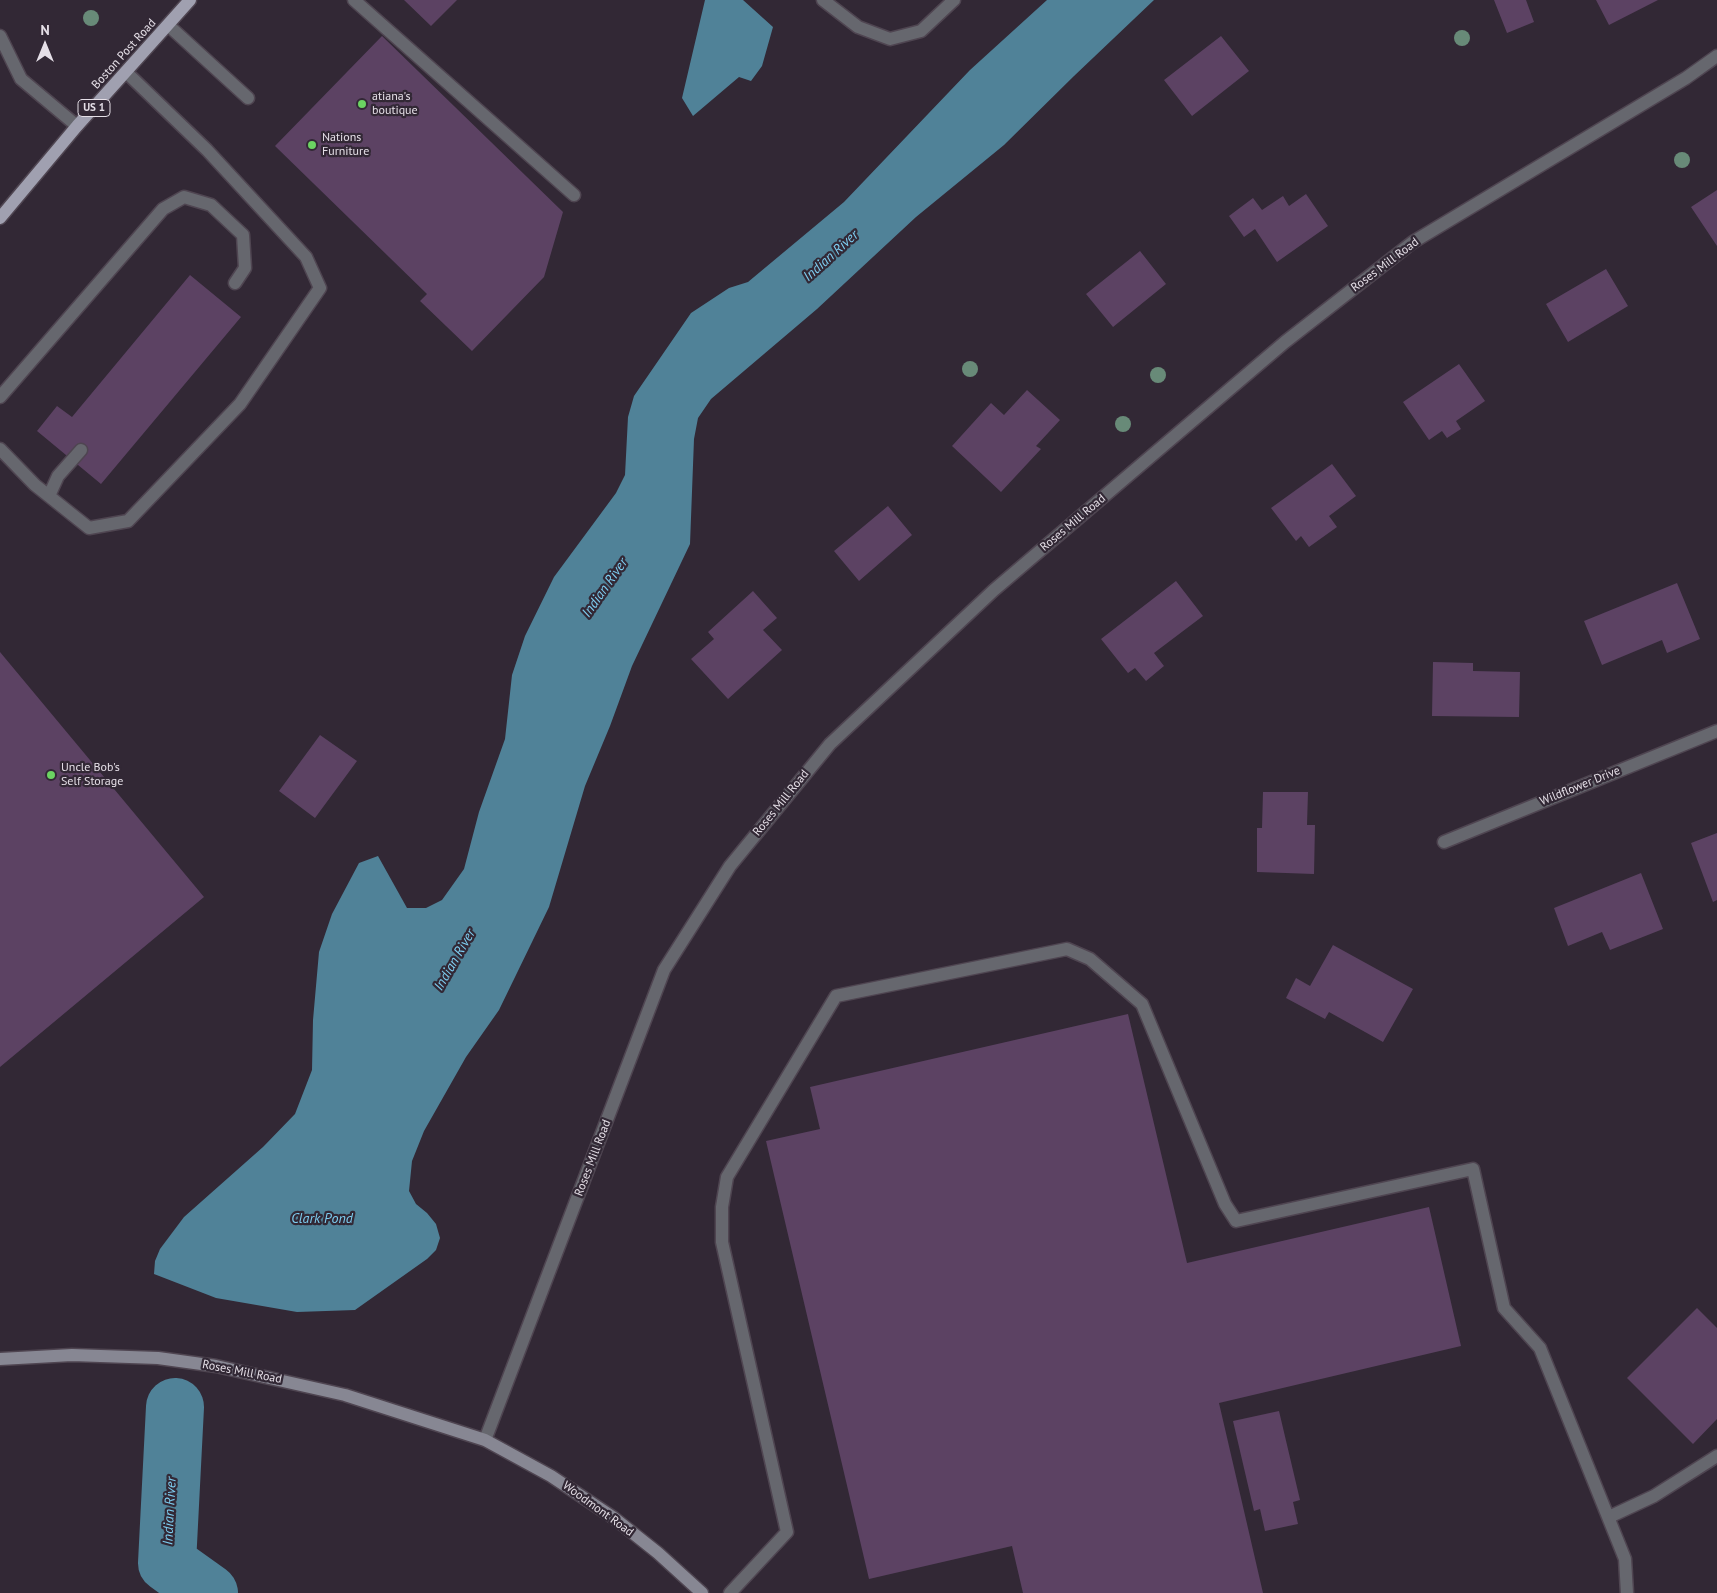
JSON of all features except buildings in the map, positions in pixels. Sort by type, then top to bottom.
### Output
[{"type":"main road","name":"Boston Post Road","points":[[0,218],[77,126],[190,0]]},
{"type":"main road","name":"Roses Mill Road","points":[[0,1359],[72,1355],[158,1358],[216,1366],[345,1395],[484,1440]]},
{"type":"main road","name":"Woodmont Road","points":[[484,1440],[551,1476],[614,1518],[658,1553],[702,1593]]},
{"type":"street","points":[[354,0],[574,196]]},
{"type":"street","points":[[823,0],[858,27],[890,39],[921,31],[954,0]]},
{"type":"street","points":[[168,25],[248,98]]},
{"type":"street","points":[[0,36],[21,79],[77,126]]},
{"type":"street","name":"Roses Mill Road","points":[[484,1440],[664,970],[730,866],[830,744],[994,590],[1286,342],[1398,254],[1421,237],[1686,78],[1717,56]]},
{"type":"street","points":[[0,449],[35,485],[89,528],[128,521],[240,404],[320,288],[306,256],[207,150],[126,72]]},
{"type":"street","points":[[0,397],[163,209],[184,196],[211,204],[243,235],[245,268],[234,282]]},
{"type":"street","points":[[49,496],[58,476],[81,450]]},
{"type":"street","name":"Wildflower Drive","points":[[1444,842],[1717,731]]},
{"type":"street","points":[[730,1593],[788,1532],[722,1242],[722,1207],[726,1177],[836,996],[1067,949],[1090,959],[1142,1004],[1225,1204],[1236,1220],[1473,1169],[1504,1308],[1540,1348],[1625,1559],[1627,1593]]},
{"type":"street","points":[[1609,1517],[1654,1496],[1717,1456]]},
{"type":"water","points":[[705,0],[743,0],[773,27],[762,66],[751,81],[739,77],[693,116],[682,98]]},
{"type":"water","name":"Clark Pond","points":[[1047,0],[1154,0],[1004,145],[916,217],[817,309],[711,399],[698,418],[694,439],[690,544],[632,666],[585,786],[549,907],[499,1010],[466,1057],[424,1131],[412,1161],[409,1191],[416,1204],[436,1224],[440,1238],[436,1250],[427,1259],[355,1310],[297,1312],[216,1298],[154,1274],[155,1261],[160,1249],[184,1217],[263,1147],[295,1114],[312,1070],[313,1020],[319,952],[332,914],[359,863],[378,856],[407,908],[426,908],[442,900],[464,869],[479,812],[505,739],[512,675],[525,636],[554,577],[616,493],[625,475],[628,417],[634,396],[691,313],[729,288],[748,282],[844,202],[970,70]]},
{"type":"waterway","name":"Indian River","points":[[175,1407],[167,1563],[209,1593]]},
{"type":"place","name":"atiana's boutique","points":[[362,104]]},
{"type":"place","name":"Nations Furniture","points":[[312,145]]},
{"type":"place","name":"Uncle Bob's Self Storage","points":[[51,775]]}]
